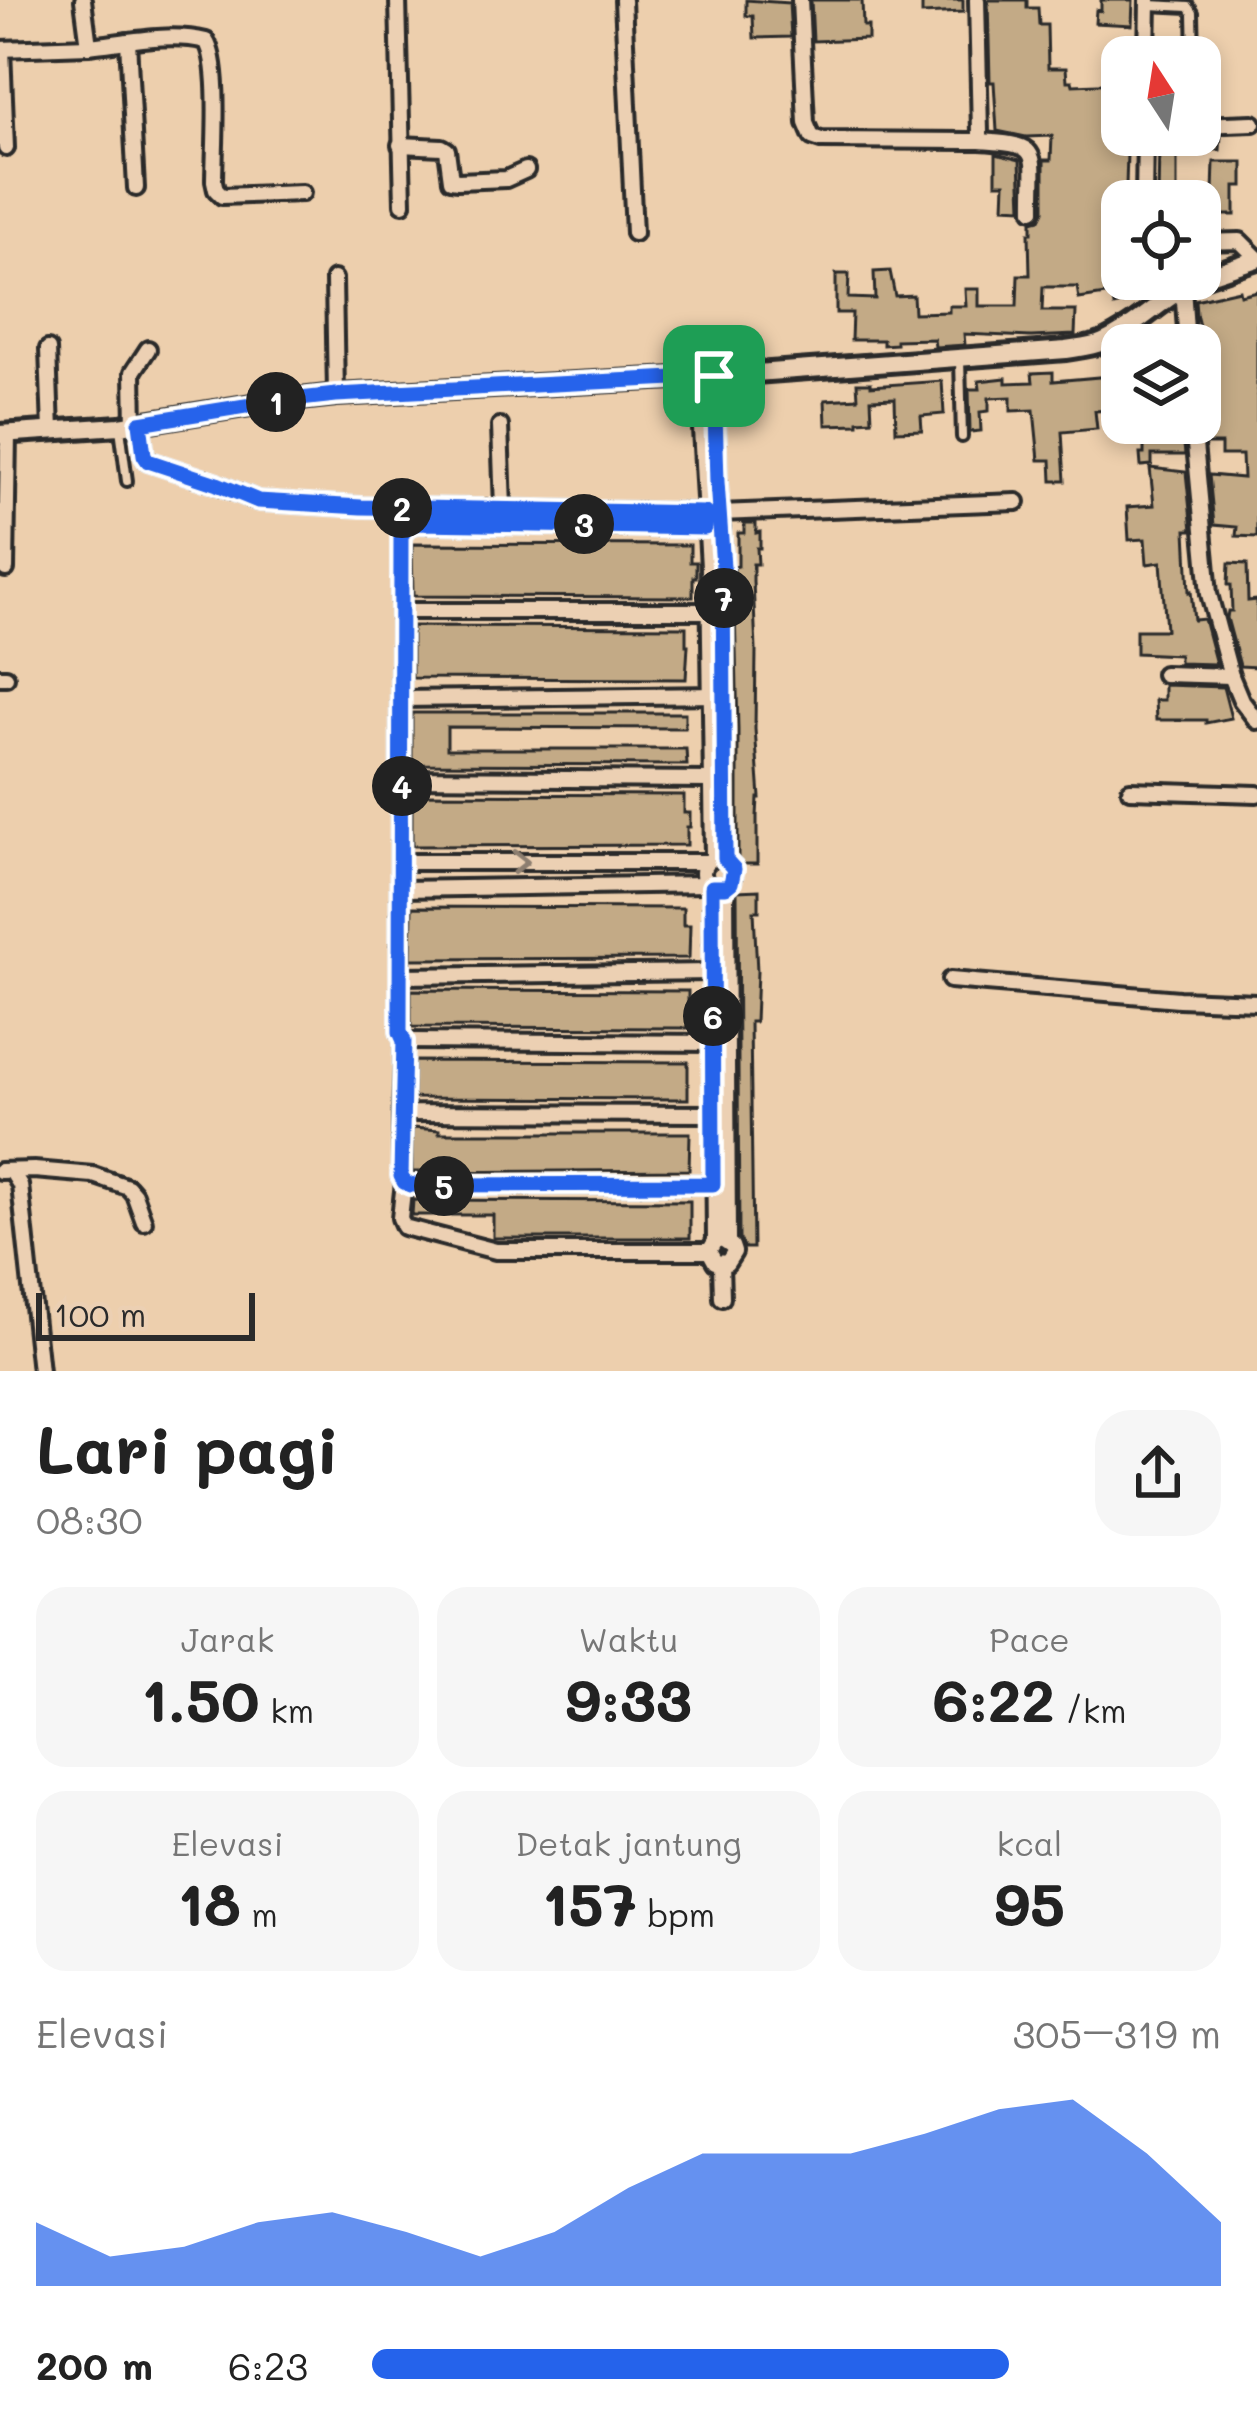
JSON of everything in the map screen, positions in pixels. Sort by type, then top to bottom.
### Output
[{"type":"street","points":[[83,0],[89,46]]},
{"type":"street","points":[[398,0],[403,204]]},
{"type":"street","points":[[623,0],[634,233]]},
{"type":"street","points":[[800,0],[806,123],[812,137],[1017,143],[1028,148],[1032,157],[1033,210]]},
{"type":"street","points":[[977,0],[980,141]]},
{"type":"street","points":[[1147,36],[1148,2]]},
{"type":"street","points":[[6,148],[1,49],[191,37],[206,40],[212,49],[216,190],[222,196],[302,193]]},
{"type":"street","points":[[128,41],[136,188]]},
{"type":"street","points":[[1221,124],[1253,123]]},
{"type":"street","points":[[400,146],[446,150],[451,180],[506,178],[526,170]]},
{"type":"street","points":[[1221,242],[1240,242],[1257,259],[1221,272]]},
{"type":"street","points":[[334,279],[336,395]]},
{"type":"street","points":[[6,569],[4,433],[131,425],[336,395],[448,392],[1066,350],[1099,344],[1169,300]]},
{"type":"street","points":[[48,349],[51,431]]},
{"type":"street","points":[[148,349],[134,372],[131,425],[148,461],[258,501],[713,520]]},
{"type":"street","points":[[706,376],[718,695],[715,860],[703,873],[715,886],[720,1042],[718,1244],[710,1258],[721,1264],[722,1298]]},
{"type":"street","points":[[500,426],[503,508]]},
{"type":"street","points":[[1195,444],[1209,594],[1241,700],[1257,721]]},
{"type":"street","points":[[718,1244],[496,1251],[404,1227],[400,1218],[404,1182],[401,536],[408,526],[419,523],[713,520],[1017,502]]},
{"type":"street","points":[[713,520],[708,611],[718,695],[711,780],[715,860]]},
{"type":"street","points":[[401,611],[708,611]]},
{"type":"street","points":[[1165,674],[1232,676]]},
{"type":"street","points":[[400,699],[718,695]]},
{"type":"street","points":[[402,778],[711,780]]},
{"type":"street","points":[[1130,790],[1257,794]]},
{"type":"street","points":[[402,889],[715,886],[731,883],[734,869],[715,860],[403,862]]},
{"type":"street","points":[[557,861],[559,886]]},
{"type":"street","points":[[715,886],[712,972],[720,1042],[713,1184],[718,1244]]},
{"type":"street","points":[[401,976],[712,972]]},
{"type":"street","points":[[950,980],[1257,1002]]},
{"type":"street","points":[[404,1041],[720,1042]]},
{"type":"street","points":[[401,1113],[713,1114]]},
{"type":"street","points":[[6,1171],[92,1175],[122,1185],[134,1194],[144,1222]]},
{"type":"street","points":[[6,1171],[20,1185],[40,1371]]},
{"type":"street","points":[[404,1182],[427,1186],[713,1184]]},
{"type":"lane","points":[[1148,2],[1189,8],[1194,36]]},
{"type":"lane","points":[[960,359],[962,437]]},
{"type":"lane","points":[[127,481],[131,425]]},
{"type":"building","points":[[746,0],[789,3],[791,37],[754,38]]},
{"type":"building","points":[[811,0],[862,0],[868,39],[813,41]]},
{"type":"building","points":[[922,0],[963,0],[963,12],[922,14]]},
{"type":"building","points":[[988,0],[1027,0],[1027,8],[1038,8],[1039,25],[1047,25],[1048,68],[1066,68],[1067,81],[1073,85],[1101,84],[1101,156],[1127,156],[1126,180],[1101,180],[1101,296],[1079,299],[1077,287],[1043,287],[1042,311],[1076,311],[1075,335],[964,334],[965,345],[935,347],[934,339],[883,345],[883,340],[851,340],[852,313],[836,313],[836,274],[849,274],[848,298],[875,299],[874,272],[890,271],[895,296],[913,295],[914,313],[949,312],[949,306],[966,306],[965,289],[979,289],[979,306],[1017,306],[1018,275],[1030,275],[1032,221],[1044,211],[1044,160],[1051,160],[1052,136],[997,131],[994,82],[990,82]]},
{"type":"building","points":[[1101,0],[1133,0],[1132,25],[1095,23]]},
{"type":"building","points":[[996,154],[1020,160],[1022,208],[1004,207],[1005,183],[996,183]]},
{"type":"building","points":[[1159,156],[1177,156],[1177,180],[1158,180]]},
{"type":"building","points":[[1214,162],[1243,162],[1243,186],[1235,186],[1235,215],[1221,215],[1221,180],[1213,180]]},
{"type":"building","points":[[1257,291],[1257,537],[1236,536],[1237,527],[1214,525],[1209,475],[1243,478],[1242,455],[1221,455],[1221,324],[1198,324],[1196,314],[1195,300],[1221,300],[1221,294]]},
{"type":"building","points":[[1053,372],[1053,381],[1101,377],[1097,429],[1062,432],[1065,481],[1052,481],[1051,460],[1039,460],[1034,410],[1011,411],[1011,397],[989,398],[989,411],[980,412],[981,431],[970,432],[969,389],[980,389],[979,381],[1006,378],[1006,383],[1033,382],[1032,373]]},
{"type":"building","points":[[942,381],[944,414],[921,416],[922,430],[896,431],[895,398],[871,399],[872,420],[826,425],[825,400],[858,398],[857,383]]},
{"type":"building","points":[[1144,444],[1184,444],[1185,455],[1152,455],[1152,465],[1141,466],[1140,454],[1144,454]]},
{"type":"building","points":[[1150,468],[1186,472],[1192,530],[1186,530],[1189,592],[1194,620],[1204,619],[1216,664],[1179,663],[1179,655],[1136,653],[1136,630],[1166,630],[1161,562],[1147,564],[1145,539],[1129,540],[1127,507],[1154,505]]},
{"type":"building","points":[[744,523],[756,523],[756,533],[760,532],[758,564],[753,564],[760,798],[757,864],[738,864],[734,567],[738,566],[738,533],[744,533]]},
{"type":"building","points":[[412,544],[690,545],[690,562],[696,562],[693,597],[413,596]]},
{"type":"building","points":[[1229,563],[1247,564],[1248,601],[1257,600],[1257,667],[1240,666],[1227,618],[1232,611]]},
{"type":"building","points":[[412,626],[686,627],[686,679],[412,678]]},
{"type":"building","points":[[1164,685],[1223,687],[1231,718],[1206,723],[1156,720],[1155,700],[1164,700]]},
{"type":"building","points":[[412,713],[685,713],[685,728],[447,727],[447,749],[686,749],[687,765],[412,764]]},
{"type":"building","points":[[412,794],[684,795],[690,827],[687,845],[412,846]]},
{"type":"building","points":[[759,890],[759,911],[754,911],[755,1022],[750,1022],[753,1248],[745,1248],[739,1238],[737,891]]},
{"type":"building","points":[[412,907],[683,908],[683,925],[690,925],[689,958],[411,959]]},
{"type":"building","points":[[411,990],[688,991],[688,1028],[411,1027]]},
{"type":"building","points":[[414,1061],[688,1062],[688,1099],[413,1098]]},
{"type":"building","points":[[412,1128],[439,1133],[690,1133],[689,1170],[412,1172]]},
{"type":"building","points":[[413,1200],[690,1201],[690,1238],[493,1238],[493,1215],[412,1215]]},
{"type":"route","points":[[714,376],[723,567],[725,859],[734,876],[726,887],[712,887],[713,1184],[410,1185],[401,1176],[401,536],[408,526],[419,523],[705,528],[705,513],[258,501],[148,461],[140,423],[336,395],[714,376]]}]
